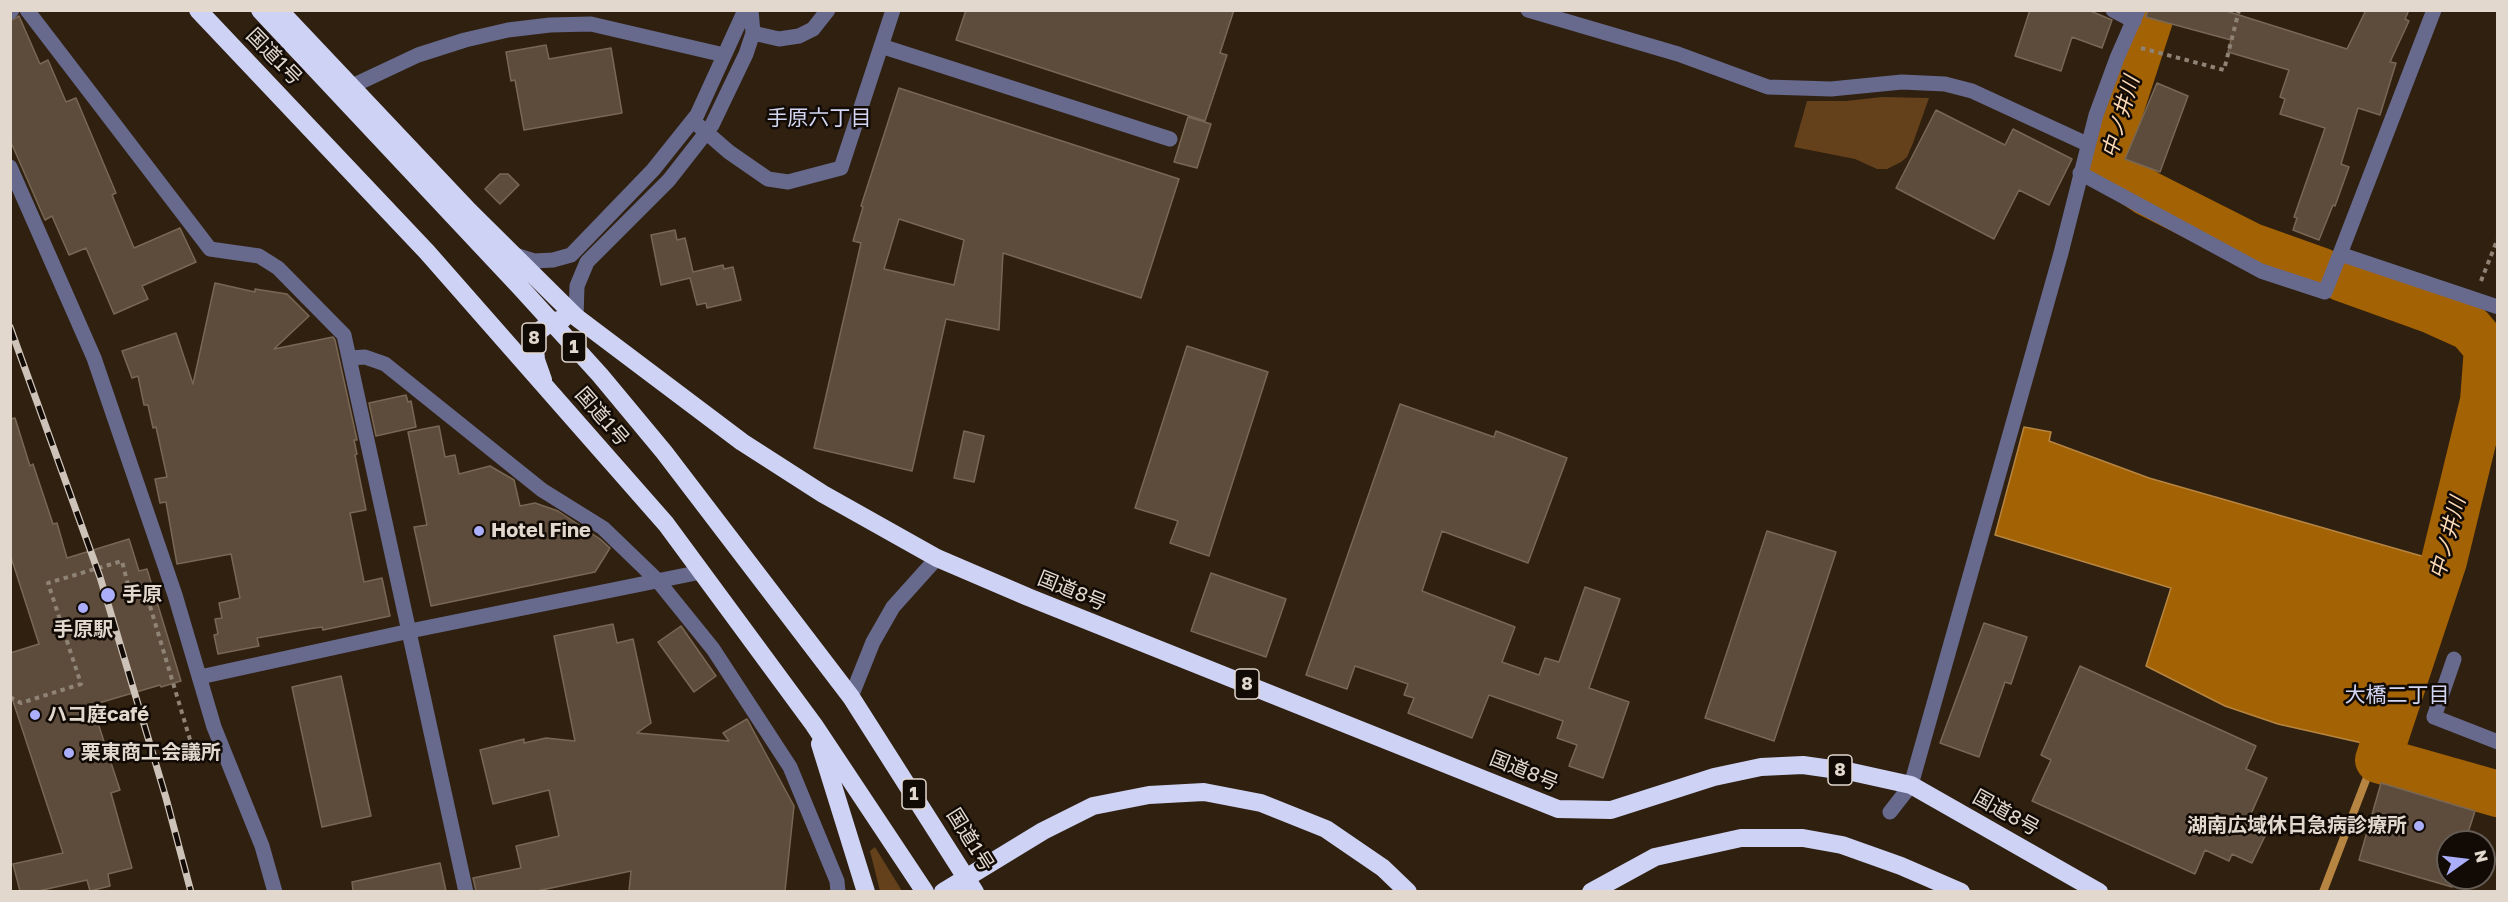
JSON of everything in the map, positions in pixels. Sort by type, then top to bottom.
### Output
[{"type":"highway","name":"国道1号","points":[[198,10],[427,252],[666,524],[814,725],[925,891]]},
{"type":"highway","name":"国道1号","points":[[260,10],[551,322],[664,452],[851,698],[971,884]]},
{"type":"highway","name":"8","points":[[279,10],[469,211],[576,317],[742,442],[823,494],[938,558]]},
{"type":"highway","name":"8","points":[[546,387],[536,360],[534,335],[551,322],[576,317]]},
{"type":"highway","name":"国道8号","points":[[938,558],[1039,602],[1558,809],[1611,810],[1714,777],[1761,767],[1803,765],[1852,772],[1911,785],[2099,891]]},
{"type":"highway","points":[[814,725],[866,891]]},
{"type":"highway","points":[[943,891],[971,884],[1043,831],[1093,806],[1149,795],[1204,792],[1261,803],[1326,829],[1383,868],[1408,891]]},
{"type":"highway","points":[[1591,891],[1655,857],[1741,838],[1803,838],[1842,845],[1961,891]]},
{"type":"street","points":[[27,10],[210,249],[259,256],[278,268],[344,335],[466,891]]},
{"type":"street","points":[[512,254],[534,261],[553,260],[571,255],[653,170],[693,120],[715,80],[745,10]]},
{"type":"street","points":[[576,317],[578,286],[587,262],[669,180],[706,132],[730,90],[753,33],[751,10]]},
{"type":"street","points":[[753,33],[780,39],[799,36],[813,29],[828,10]]},
{"type":"street","points":[[693,120],[729,152],[768,179],[788,182],[841,168],[893,10]]},
{"type":"street","points":[[1528,10],[1678,54],[1768,87],[1831,89],[1902,82],[1945,84],[1972,91],[2087,144]]},
{"type":"street","points":[[1890,812],[1911,785],[2034,352],[2087,144],[2117,58],[2136,16],[2113,10]]},
{"type":"street","points":[[2080,173],[2261,270],[2325,292],[2434,10]]},
{"type":"street","points":[[352,86],[418,55],[465,40],[508,30],[550,25],[591,24],[724,55]]},
{"type":"street","points":[[881,46],[1170,139]]},
{"type":"street","points":[[10,167],[94,358],[176,595],[214,727],[262,846],[275,891]]},
{"type":"street","points":[[2340,254],[2498,307]]},
{"type":"street","points":[[350,358],[366,357],[385,364],[542,490],[603,528],[658,581],[713,649],[790,767],[837,881],[838,891]]},
{"type":"street","points":[[851,698],[873,642],[893,607],[914,581],[938,558]]},
{"type":"street","points":[[200,677],[410,631],[701,572]]},
{"type":"street","points":[[2454,659],[2434,717],[2498,742]]},
{"type":"path","points":[[2150,50],[2223,70],[2239,10]]},
{"type":"path","points":[[2477,299],[2498,238]]},
{"type":"path","points":[[10,697],[21,703],[81,684],[48,583],[122,561],[129,590],[144,586],[197,763]]},
{"type":"shaded area","points":[[1882,97],[1929,98],[1907,157],[1901,162],[1887,169],[1877,169],[1855,159],[1794,147],[1807,101],[1846,101]]},
{"type":"shaded area","points":[[2024,427],[2051,432],[2049,441],[2149,478],[2432,559],[2371,745],[2278,724],[2225,706],[2146,666],[2171,588],[1995,535]]},
{"type":"shaded area","points":[[875,847],[902,891],[880,891],[870,851]]},
{"type":"building","points":[[966,10],[1234,10],[1220,53],[1227,55],[1205,121],[956,40]]},
{"type":"building","points":[[2030,10],[2088,10],[2112,20],[2102,48],[2072,37],[2061,71],[2015,56]]},
{"type":"building","points":[[2148,10],[2223,10],[2347,49],[2366,10],[2409,10],[2405,19],[2409,21],[2390,62],[2396,63],[2380,115],[2358,108],[2341,164],[2349,167],[2335,206],[2333,205],[2319,240],[2293,230],[2297,218],[2294,217],[2325,128],[2280,114],[2285,99],[2280,97],[2289,70],[2228,52],[2231,40],[2146,17]]},
{"type":"building","points":[[19,16],[40,64],[48,60],[66,102],[76,98],[116,193],[112,195],[134,248],[180,228],[196,262],[142,286],[148,299],[114,314],[86,248],[69,255],[52,216],[45,220],[10,140],[10,21]]},
{"type":"building","points":[[546,45],[549,59],[611,48],[622,113],[524,130],[515,80],[511,81],[506,52]]},
{"type":"building","points":[[2157,83],[2188,96],[2160,172],[2125,159]]},
{"type":"building","points":[[899,88],[1179,179],[1141,298],[1003,253],[999,330],[946,319],[912,471],[814,448],[861,243],[853,241],[863,207],[861,206]],"holes":[[[899,219],[964,240],[954,285],[884,269]]]},
{"type":"building","points":[[1936,110],[2005,145],[2013,129],[2072,159],[2049,205],[2019,190],[1994,239],[1896,188]]},
{"type":"building","points":[[1188,117],[1211,124],[1197,168],[1174,162]]},
{"type":"building","points":[[500,174],[508,174],[519,185],[500,204],[485,189]]},
{"type":"building","points":[[675,230],[677,240],[685,238],[693,272],[723,265],[724,269],[733,267],[741,300],[707,308],[706,303],[697,305],[690,278],[661,285],[651,235]]},
{"type":"building","points":[[215,283],[255,292],[255,289],[287,294],[309,316],[274,349],[333,337],[335,340],[357,440],[354,440],[357,454],[355,455],[366,510],[350,513],[364,582],[382,578],[390,616],[323,630],[322,627],[257,638],[259,646],[218,654],[214,635],[218,634],[215,619],[222,618],[219,603],[240,598],[231,554],[177,564],[166,502],[160,503],[155,479],[167,477],[156,427],[153,428],[148,405],[144,405],[138,376],[132,378],[122,351],[176,333],[193,384]]},
{"type":"building","points":[[1187,346],[1268,372],[1209,556],[1170,543],[1178,521],[1135,508]]},
{"type":"building","points":[[406,395],[408,402],[411,401],[416,427],[376,436],[369,403]]},
{"type":"building","points":[[1400,404],[1494,437],[1496,431],[1567,458],[1528,563],[1442,531],[1422,591],[1515,627],[1502,662],[1539,675],[1545,658],[1559,662],[1585,587],[1620,599],[1589,688],[1629,702],[1603,778],[1569,766],[1577,745],[1557,738],[1563,721],[1489,695],[1472,738],[1408,713],[1414,698],[1404,695],[1408,684],[1355,666],[1347,689],[1306,675]]},
{"type":"building","points":[[15,418],[30,466],[33,464],[53,524],[57,523],[67,558],[129,539],[139,571],[147,569],[181,681],[92,705],[120,790],[111,793],[132,868],[108,874],[110,886],[90,891],[87,880],[38,891],[20,891],[13,864],[63,853],[10,692],[10,653],[39,644],[10,554],[10,419]]},
{"type":"building","points":[[439,426],[445,457],[455,455],[459,474],[490,466],[514,480],[520,506],[535,503],[558,511],[610,548],[595,572],[431,606],[414,527],[427,525],[408,432]]},
{"type":"building","points":[[964,431],[984,436],[974,482],[954,478]]},
{"type":"building","points":[[1767,531],[1836,552],[1774,741],[1705,718]]},
{"type":"building","points":[[1211,573],[1286,599],[1266,657],[1191,631]]},
{"type":"building","points":[[1984,623],[2027,637],[2011,684],[2005,682],[1979,757],[1940,743]]},
{"type":"building","points":[[613,624],[617,643],[633,639],[651,723],[637,733],[729,741],[723,733],[747,719],[794,806],[785,891],[629,891],[631,871],[537,891],[476,891],[473,878],[521,868],[516,846],[559,836],[549,790],[493,804],[480,750],[524,739],[524,743],[546,738],[575,741],[554,636]]},
{"type":"building","points":[[681,626],[716,676],[694,692],[658,642]]},
{"type":"building","points":[[2080,666],[2256,746],[2246,769],[2267,778],[2246,825],[2266,834],[2252,863],[2232,854],[2229,861],[2205,850],[2195,874],[2032,801],[2051,760],[2041,755]]},
{"type":"building","points":[[341,676],[371,816],[322,827],[292,687]]},
{"type":"building","name":"湖南広域休日急病診療所","points":[[2381,783],[2475,811],[2469,830],[2436,830],[2436,882],[2359,860]]},
{"type":"building","points":[[440,863],[446,891],[353,891],[352,882]]},
{"type":"waterway","name":"中ノ井川","points":[[2153,10],[2103,163],[2147,193],[2252,246],[2322,271]]},
{"type":"waterway","name":"中ノ井川","points":[[2341,278],[2430,310],[2470,328],[2487,348],[2483,401],[2444,561],[2378,760],[2498,794]]},
{"type":"waterway","points":[[2323,892],[2371,767],[2378,760]]},
{"type":"railway","points":[[10,327],[100,577],[166,798],[191,892]]},
{"type":"place","name":"Hotel Fine","points":[[479,531]]},
{"type":"place","name":"手原","points":[[108,595]]},
{"type":"place","name":"手原駅","points":[[83,608]]},
{"type":"place","name":"ハコ庭café","points":[[35,715]]},
{"type":"place","name":"栗東商工会議所","points":[[69,753]]},
{"type":"place","name":"湖南広域休日急病診療所","points":[[2419,826]]},
{"type":"district","name":"手原六丁目","points":[[819,118]]},
{"type":"district","name":"大橋二丁目","points":[[2397,695]]}]
